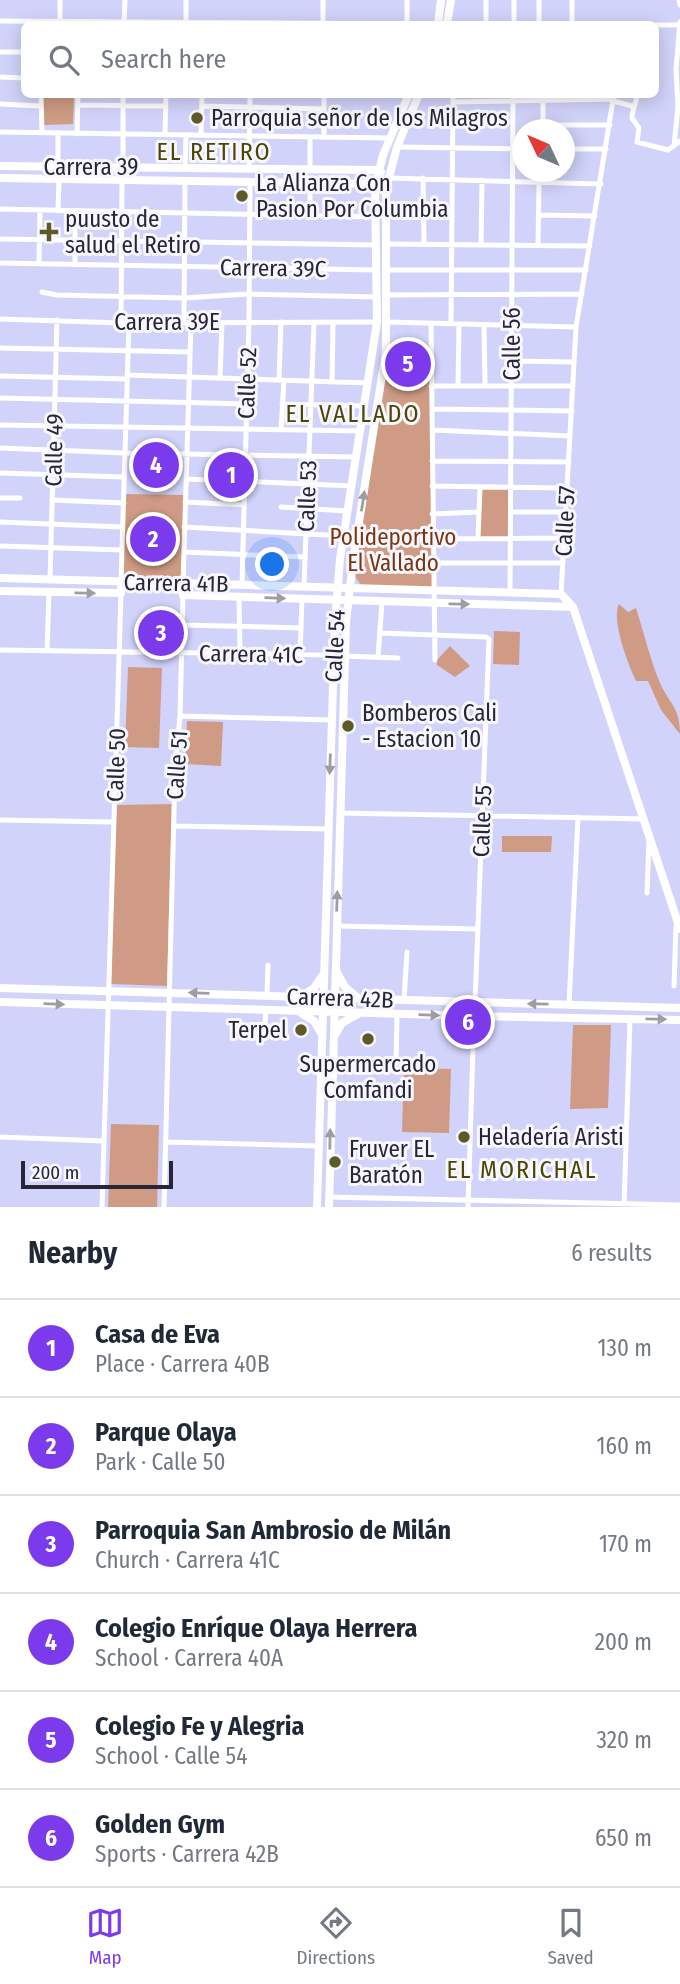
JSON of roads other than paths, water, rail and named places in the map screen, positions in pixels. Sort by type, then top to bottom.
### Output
[{"type":"main road","points":[[442,0],[444,21]]},
{"type":"main road","points":[[445,21],[451,0]]},
{"type":"main road","name":"Calle 54","points":[[381,244],[374,197],[378,170],[407,98]]},
{"type":"main road","name":"Calle 54","points":[[317,1207],[335,622],[339,570],[382,296],[381,244],[384,202],[397,148],[417,98]]},
{"type":"main road","points":[[365,170],[374,167],[383,155]]},
{"type":"main road","name":"Carrera 39","points":[[0,163],[58,167],[378,170]]},
{"type":"main road","points":[[152,167],[158,173],[152,180]]},
{"type":"main road","points":[[169,180],[165,174],[171,168]]},
{"type":"main road","points":[[264,182],[271,177],[267,169]]},
{"type":"main road","points":[[286,182],[281,176],[287,170]]},
{"type":"main road","points":[[376,186],[388,178],[378,170]]},
{"type":"main road","name":"Carrera 39","points":[[0,178],[376,186]]},
{"type":"main road","points":[[361,184],[371,189],[374,197]]},
{"type":"main road","name":"Calle 54","points":[[329,1207],[344,656],[352,564],[383,379],[387,322],[382,296]]},
{"type":"main road","points":[[340,559],[346,564],[352,564],[359,583],[367,590]]},
{"type":"main road","points":[[323,587],[339,570]]},
{"type":"main road","name":"Carrera 41B","points":[[0,578],[561,594]]},
{"type":"main road","name":"Calle 50","points":[[121,582],[121,593]]},
{"type":"main road","name":"Calle 51","points":[[183,583],[183,595]]},
{"type":"main road","name":"Carrera 41B","points":[[0,591],[121,593]]},
{"type":"main road","points":[[561,594],[573,607],[680,929]]},
{"type":"main road","name":"Carrera 41B","points":[[183,595],[573,607]]},
{"type":"main road","points":[[318,600],[329,608],[335,622]]},
{"type":"main road","points":[[346,622],[354,608],[366,601]]},
{"type":"main road","points":[[298,997],[318,984],[324,967]]},
{"type":"main road","points":[[335,969],[345,987],[361,1000]]},
{"type":"main road","name":"Carrera 42B","points":[[0,988],[680,1008]]},
{"type":"main road","points":[[270,1010],[268,1002],[272,995]]},
{"type":"main road","name":"Carrera 42B","points":[[0,1002],[680,1020]]},
{"type":"main road","points":[[295,1011],[314,1021],[321,1038]]},
{"type":"main road","points":[[332,1048],[338,1028],[348,1018],[361,1013]]},
{"type":"street","points":[[60,0],[60,21]]},
{"type":"street","points":[[124,21],[125,0]]},
{"type":"street","points":[[186,0],[186,21]]},
{"type":"street","points":[[323,0],[323,21]]},
{"type":"street","points":[[407,0],[407,21]]},
{"type":"street","points":[[486,0],[486,21]]},
{"type":"street","points":[[514,0],[514,21]]},
{"type":"street","points":[[539,0],[539,21]]},
{"type":"street","points":[[572,0],[572,21]]},
{"type":"street","points":[[679,0],[680,5]]},
{"type":"street","points":[[0,21],[21,22]]},
{"type":"street","points":[[659,25],[680,23],[674,146]]},
{"type":"street","points":[[0,52],[21,52]]},
{"type":"street","points":[[0,77],[21,78]]},
{"type":"street","points":[[41,98],[42,133]]},
{"type":"street","points":[[76,134],[78,98]]},
{"type":"street","points":[[122,167],[124,98]]},
{"type":"street","points":[[165,135],[166,98]]},
{"type":"street","points":[[201,135],[202,98]]},
{"type":"street","points":[[249,169],[250,98]]},
{"type":"street","points":[[324,98],[324,137]]},
{"type":"street","points":[[453,98],[452,295],[458,386]]},
{"type":"street","points":[[453,102],[486,98],[614,98],[632,106]]},
{"type":"street","name":"Calle 56","points":[[513,98],[513,119]]},
{"type":"street","name":"Calle 57","points":[[561,594],[576,327],[614,98]]},
{"type":"street","points":[[637,98],[632,106],[632,118],[639,129],[637,142],[668,150],[680,141]]},
{"type":"street","points":[[543,100],[543,119]]},
{"type":"street","points":[[0,104],[40,106]]},
{"type":"street","points":[[78,105],[166,106]]},
{"type":"street","points":[[202,106],[324,109]]},
{"type":"street","points":[[575,126],[610,125]]},
{"type":"street","points":[[0,132],[390,138]]},
{"type":"street","points":[[58,133],[58,167]]},
{"type":"street","points":[[185,168],[186,135]]},
{"type":"street","points":[[310,137],[310,169]]},
{"type":"street","points":[[397,148],[512,149]]},
{"type":"street","points":[[575,149],[606,149]]},
{"type":"street","points":[[58,211],[59,178]]},
{"type":"street","points":[[388,178],[512,181]]},
{"type":"street","points":[[424,178],[424,244]]},
{"type":"street","points":[[121,323],[122,180]]},
{"type":"street","points":[[481,245],[482,180]]},
{"type":"street","name":"Calle 51","points":[[183,583],[190,352],[184,298],[185,181]]},
{"type":"street","name":"Calle 52","points":[[242,584],[250,322],[250,182]]},
{"type":"street","name":"Calle 56","points":[[510,593],[513,182]]},
{"type":"street","points":[[538,246],[539,182],[601,184]]},
{"type":"street","points":[[310,183],[310,216]]},
{"type":"street","points":[[0,209],[376,218]]},
{"type":"street","points":[[39,264],[40,210]]},
{"type":"street","points":[[75,211],[75,264]]},
{"type":"street","points":[[539,215],[596,216]]},
{"type":"street","points":[[0,239],[590,246]]},
{"type":"street","name":"Carrera 39C","points":[[0,263],[382,270],[586,270]]},
{"type":"street","points":[[42,292],[57,295],[184,298],[248,294],[582,294]]},
{"type":"street","name":"Carrera 39E","points":[[0,319],[121,323],[377,322]]},
{"type":"street","name":"Calle 49","points":[[50,580],[57,320]]},
{"type":"street","points":[[281,322],[281,430]]},
{"type":"street","points":[[332,382],[333,322]]},
{"type":"street","points":[[387,322],[576,327]]},
{"type":"street","name":"Calle 50","points":[[121,582],[129,323]]},
{"type":"street","points":[[220,378],[222,323]]},
{"type":"street","name":"Calle 53","points":[[303,586],[314,323]]},
{"type":"street","points":[[431,323],[435,660]]},
{"type":"street","points":[[484,324],[485,386]]},
{"type":"street","points":[[0,348],[190,352]]},
{"type":"street","points":[[512,361],[574,362]]},
{"type":"street","points":[[0,376],[189,377],[369,383]]},
{"type":"street","points":[[432,386],[573,386]]},
{"type":"street","points":[[0,398],[248,404]]},
{"type":"street","points":[[282,404],[365,406]]},
{"type":"street","points":[[432,409],[572,411]]},
{"type":"street","points":[[0,425],[361,431]]},
{"type":"street","points":[[432,430],[570,436]]},
{"type":"street","points":[[0,448],[357,457]]},
{"type":"street","points":[[432,461],[569,462]]},
{"type":"street","points":[[0,473],[124,477]]},
{"type":"street","points":[[186,479],[353,486]]},
{"type":"street","points":[[432,486],[567,488]]},
{"type":"street","points":[[478,538],[480,488]]},
{"type":"street","points":[[0,498],[20,498]]},
{"type":"street","points":[[53,500],[124,503]]},
{"type":"street","points":[[185,502],[244,505]]},
{"type":"street","points":[[281,507],[348,511]]},
{"type":"street","points":[[432,514],[478,512]]},
{"type":"street","points":[[511,512],[566,512]]},
{"type":"street","points":[[0,522],[123,527]]},
{"type":"street","points":[[184,527],[344,536]]},
{"type":"street","points":[[433,538],[565,538]]},
{"type":"street","points":[[0,546],[122,550]]},
{"type":"street","points":[[184,552],[305,557]]},
{"type":"street","points":[[433,563],[563,563]]},
{"type":"street","points":[[47,650],[50,592]]},
{"type":"street","name":"Calle 50","points":[[102,1207],[121,593]]},
{"type":"street","name":"Calle 51","points":[[164,1207],[175,771],[180,716],[183,595]]},
{"type":"street","points":[[239,597],[240,653]]},
{"type":"street","points":[[300,655],[302,599]]},
{"type":"street","points":[[378,657],[382,602]]},
{"type":"street","points":[[182,625],[301,628]]},
{"type":"street","points":[[380,633],[435,634]]},
{"type":"street","name":"Calle 55","points":[[435,634],[489,639],[475,1003]]},
{"type":"street","name":"Carrera 41C","points":[[0,650],[334,655]]},
{"type":"street","points":[[344,656],[398,658]]},
{"type":"street","points":[[180,716],[332,720]]},
{"type":"street","points":[[340,813],[644,819]]},
{"type":"street","points":[[569,1005],[578,817]]},
{"type":"street","points":[[0,820],[114,822]]},
{"type":"street","points":[[174,826],[328,829]]},
{"type":"street","points":[[647,893],[649,835]]},
{"type":"street","points":[[674,986],[677,919]]},
{"type":"street","points":[[336,926],[478,929]]},
{"type":"street","points":[[404,1001],[407,952]]},
{"type":"street","points":[[268,965],[272,995]]},
{"type":"street","points":[[264,1034],[270,1010]]},
{"type":"street","points":[[396,1064],[397,1014]]},
{"type":"street","points":[[468,1204],[474,1016]]},
{"type":"street","points":[[624,1205],[630,1019]]},
{"type":"street","points":[[0,1137],[104,1141]]},
{"type":"street","points":[[166,1142],[318,1146]]},
{"type":"street","points":[[329,1197],[468,1204],[680,1205]]},
{"type":"place","name":"Parroquia señor de los Milagros","points":[[197,118]]},
{"type":"place","name":"La Alianza Con Pasion Por Columbia","points":[[242,196]]},
{"type":"place","name":"puusto de salud el Retiro","points":[[49,232]]},
{"type":"place","name":"Colegio Fe y Alegria","points":[[408,364]]},
{"type":"place","name":"Colegio Enríque Olaya Herrera","points":[[156,465]]},
{"type":"place","name":"Casa de Eva","points":[[231,475]]},
{"type":"place","name":"Parque Olaya","points":[[153,539]]},
{"type":"place","name":"Parroquia San Ambrosio de Milán","points":[[161,633]]},
{"type":"place","name":"Bomberos Cali - Estacion 10","points":[[348,726]]},
{"type":"place","name":"Golden Gym","points":[[468,1022]]},
{"type":"place","name":"Terpel","points":[[301,1030]]},
{"type":"place","name":"Supermercado Comfandi","points":[[368,1039]]},
{"type":"place","name":"Heladería Aristi","points":[[464,1137]]},
{"type":"place","name":"Fruver EL Baratón","points":[[335,1162]]},
{"type":"district","name":"EL RETIRO","points":[[214,152]]},
{"type":"district","name":"EL VALLADO","points":[[353,414]]},
{"type":"district","name":"EL MORICHAL","points":[[522,1170]]},
{"type":"park label","name":"Polideportivo El Vallado","points":[[393,550]]}]
